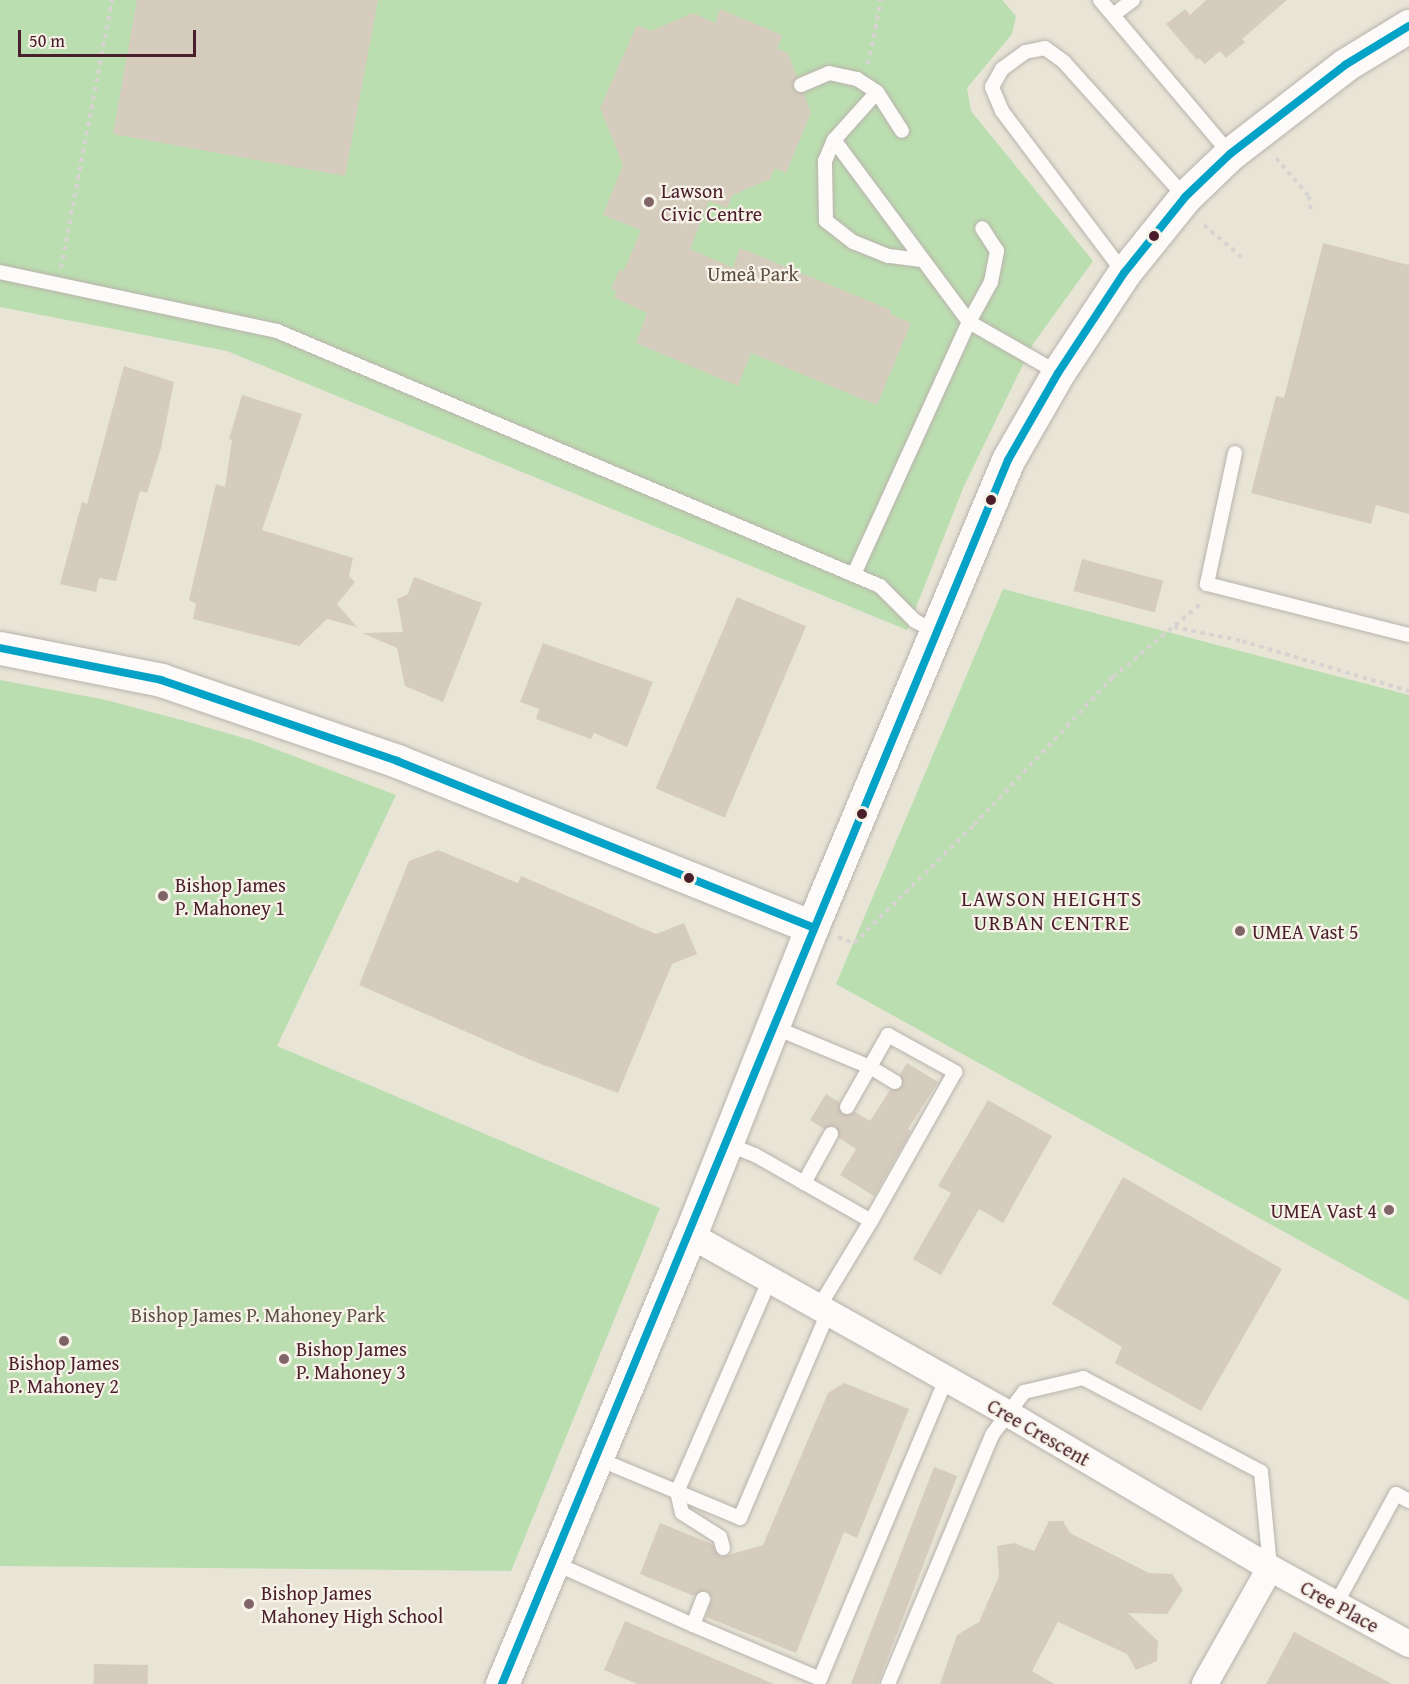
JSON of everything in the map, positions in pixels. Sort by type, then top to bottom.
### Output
[{"type":"street","points":[[507,1680],[552,1562],[690,1235],[771,1026],[1008,460],[1058,373],[1124,273],[1185,197],[1230,154],[1345,65],[1409,26]]},
{"type":"street","points":[[0,648],[172,684],[397,761],[812,927]]},
{"type":"street","name":"Cree Crescent","points":[[690,1235],[1007,1413],[1270,1568]]},
{"type":"street","points":[[1205,1684],[1270,1568]]},
{"type":"street","name":"Cree Place","points":[[1270,1568],[1409,1644]]},
{"type":"lane","points":[[1100,0],[1230,154]]},
{"type":"lane","points":[[1113,15],[1133,0]]},
{"type":"lane","points":[[1124,273],[1002,111],[992,87],[1002,69],[1025,52],[1045,48],[1064,62],[1185,197]]},
{"type":"lane","points":[[801,85],[829,73],[857,79],[877,92],[902,131]]},
{"type":"lane","points":[[877,92],[834,140],[825,161],[826,221],[853,242],[888,256],[921,260]]},
{"type":"lane","points":[[834,140],[969,322],[1058,373]]},
{"type":"lane","points":[[854,574],[969,322],[991,282],[997,251],[982,228]]},
{"type":"lane","points":[[0,272],[278,331],[854,574],[880,586],[915,621],[935,631]]},
{"type":"lane","points":[[1235,453],[1207,584],[1219,589],[1409,635]]},
{"type":"lane","points":[[771,1026],[870,1067],[895,1082]]},
{"type":"lane","points":[[596,1458],[740,1518],[823,1310],[931,1102],[955,1072],[888,1035],[847,1107]]},
{"type":"lane","points":[[804,1183],[831,1134]]},
{"type":"lane","points":[[725,1143],[804,1183],[871,1221]]},
{"type":"lane","points":[[723,1548],[720,1537],[682,1513],[676,1492],[770,1279]]},
{"type":"lane","points":[[888,1684],[992,1436],[1024,1392],[1083,1378],[1262,1472],[1270,1568]]},
{"type":"lane","points":[[552,1562],[819,1682],[946,1379]]},
{"type":"lane","points":[[1336,1604],[1396,1494],[1409,1501]]},
{"type":"lane","points":[[693,1625],[703,1599]]},
{"type":"path","points":[[58,283],[112,0]]},
{"type":"path","points":[[857,79],[869,64],[881,0]]},
{"type":"path","points":[[1276,158],[1309,196],[1311,214]]},
{"type":"path","points":[[1204,225],[1245,260]]},
{"type":"path","points":[[844,939],[854,943],[974,825],[1113,677],[1219,589]]},
{"type":"path","points":[[1173,627],[1274,649],[1409,691]]},
{"type":"green space","name":"Umeå Park","points":[[0,0],[1002,0],[1016,16],[1012,34],[967,88],[971,111],[1093,261],[1033,344],[964,486],[907,630],[227,351],[0,307]]},
{"type":"green space","points":[[1003,589],[1409,695],[1409,1301],[836,984]]},
{"type":"green space","name":"Bishop James P. Mahoney Park","points":[[0,680],[106,700],[254,741],[396,795],[277,1046],[660,1208],[511,1571],[0,1566]]},
{"type":"building","points":[[137,0],[378,0],[345,176],[113,134]]},
{"type":"building","points":[[1206,0],[1287,0],[1242,39],[1245,42],[1226,58],[1220,51],[1205,64],[1199,58],[1197,60],[1166,24],[1185,9],[1190,15]]},
{"type":"building","name":"Lawson Civic Centre","points":[[720,9],[782,35],[777,49],[788,53],[797,77],[793,88],[804,93],[811,113],[786,173],[775,168],[770,179],[733,195],[727,208],[709,201],[690,249],[733,268],[740,248],[891,310],[890,314],[911,323],[877,405],[751,353],[738,386],[636,343],[647,313],[614,297],[616,291],[611,289],[619,270],[624,271],[641,230],[603,215],[623,165],[600,108],[637,25],[651,31],[693,13],[715,23]]},
{"type":"building","points":[[1323,243],[1409,265],[1409,514],[1376,505],[1371,524],[1251,493],[1276,396],[1284,398]]},
{"type":"building","points":[[124,366],[174,382],[161,448],[147,493],[140,491],[116,581],[99,578],[96,592],[60,584],[82,502],[87,504]]},
{"type":"building","points":[[242,395],[302,414],[262,530],[353,558],[349,576],[355,582],[337,604],[357,627],[327,619],[299,646],[193,619],[196,604],[189,600],[216,484],[225,487],[232,440],[229,439]]},
{"type":"building","points":[[1082,559],[1163,581],[1155,613],[1073,591]]},
{"type":"building","points":[[414,577],[482,603],[443,702],[405,686],[397,648],[362,633],[403,632],[397,599],[408,594]]},
{"type":"building","points":[[737,597],[806,626],[725,818],[656,788]]},
{"type":"building","points":[[543,643],[653,682],[627,747],[594,733],[591,739],[536,719],[539,709],[520,702]]},
{"type":"building","points":[[438,850],[518,883],[521,876],[656,934],[684,923],[697,954],[672,964],[618,1093],[533,1061],[359,985],[409,861]]},
{"type":"building","points":[[907,1063],[938,1082],[908,1129],[911,1131],[874,1196],[840,1175],[856,1149],[839,1138],[836,1126],[824,1129],[810,1120],[826,1094],[839,1102],[842,1114],[855,1112],[870,1121],[890,1090],[902,1087],[900,1074]]},
{"type":"building","points":[[988,1100],[1052,1136],[1003,1223],[979,1209],[941,1275],[913,1259],[951,1193],[938,1186]]},
{"type":"building","points":[[1123,1177],[1282,1269],[1201,1411],[1115,1363],[1122,1347],[1052,1304]]},
{"type":"building","points":[[844,1383],[909,1409],[857,1538],[844,1532],[796,1653],[706,1617],[712,1598],[707,1591],[694,1596],[640,1574],[660,1523],[712,1544],[721,1557],[763,1545],[828,1393]]},
{"type":"building","points":[[934,1467],[957,1476],[877,1684],[851,1684]]},
{"type":"building","points":[[1049,1521],[1063,1521],[1070,1533],[1149,1573],[1172,1574],[1183,1590],[1167,1614],[1128,1613],[1158,1641],[1157,1661],[1136,1670],[1127,1654],[1058,1622],[1032,1671],[1054,1684],[940,1684],[957,1635],[979,1622],[999,1576],[997,1546],[1014,1543],[1034,1551]]},
{"type":"building","points":[[625,1621],[774,1684],[637,1684],[604,1670]]},
{"type":"building","points":[[1294,1632],[1392,1684],[1266,1684]]},
{"type":"building","points":[[94,1664],[148,1665],[148,1684],[94,1684]]},
{"type":"transit line","points":[[502,1684],[1008,460],[1058,373],[1124,273],[1185,197],[1230,154],[1345,65],[1409,26]]},
{"type":"transit line","points":[[0,648],[161,680],[397,761],[812,927]]},
{"type":"place","name":"Lawson Civic Centre","points":[[649,202]]},
{"type":"place","name":"Bishop James P. Mahoney 1","points":[[163,896]]},
{"type":"place","name":"UMEA Vast 5","points":[[1240,931]]},
{"type":"place","name":"UMEA Vast 4","points":[[1389,1210]]},
{"type":"place","name":"Bishop James P. Mahoney 2","points":[[64,1341]]},
{"type":"place","name":"Bishop James P. Mahoney 3","points":[[284,1359]]},
{"type":"place","name":"Bishop James Mahoney High School","points":[[249,1604]]},
{"type":"district","name":"LAWSON HEIGHTS URBAN CENTRE","points":[[1052,911]]}]
